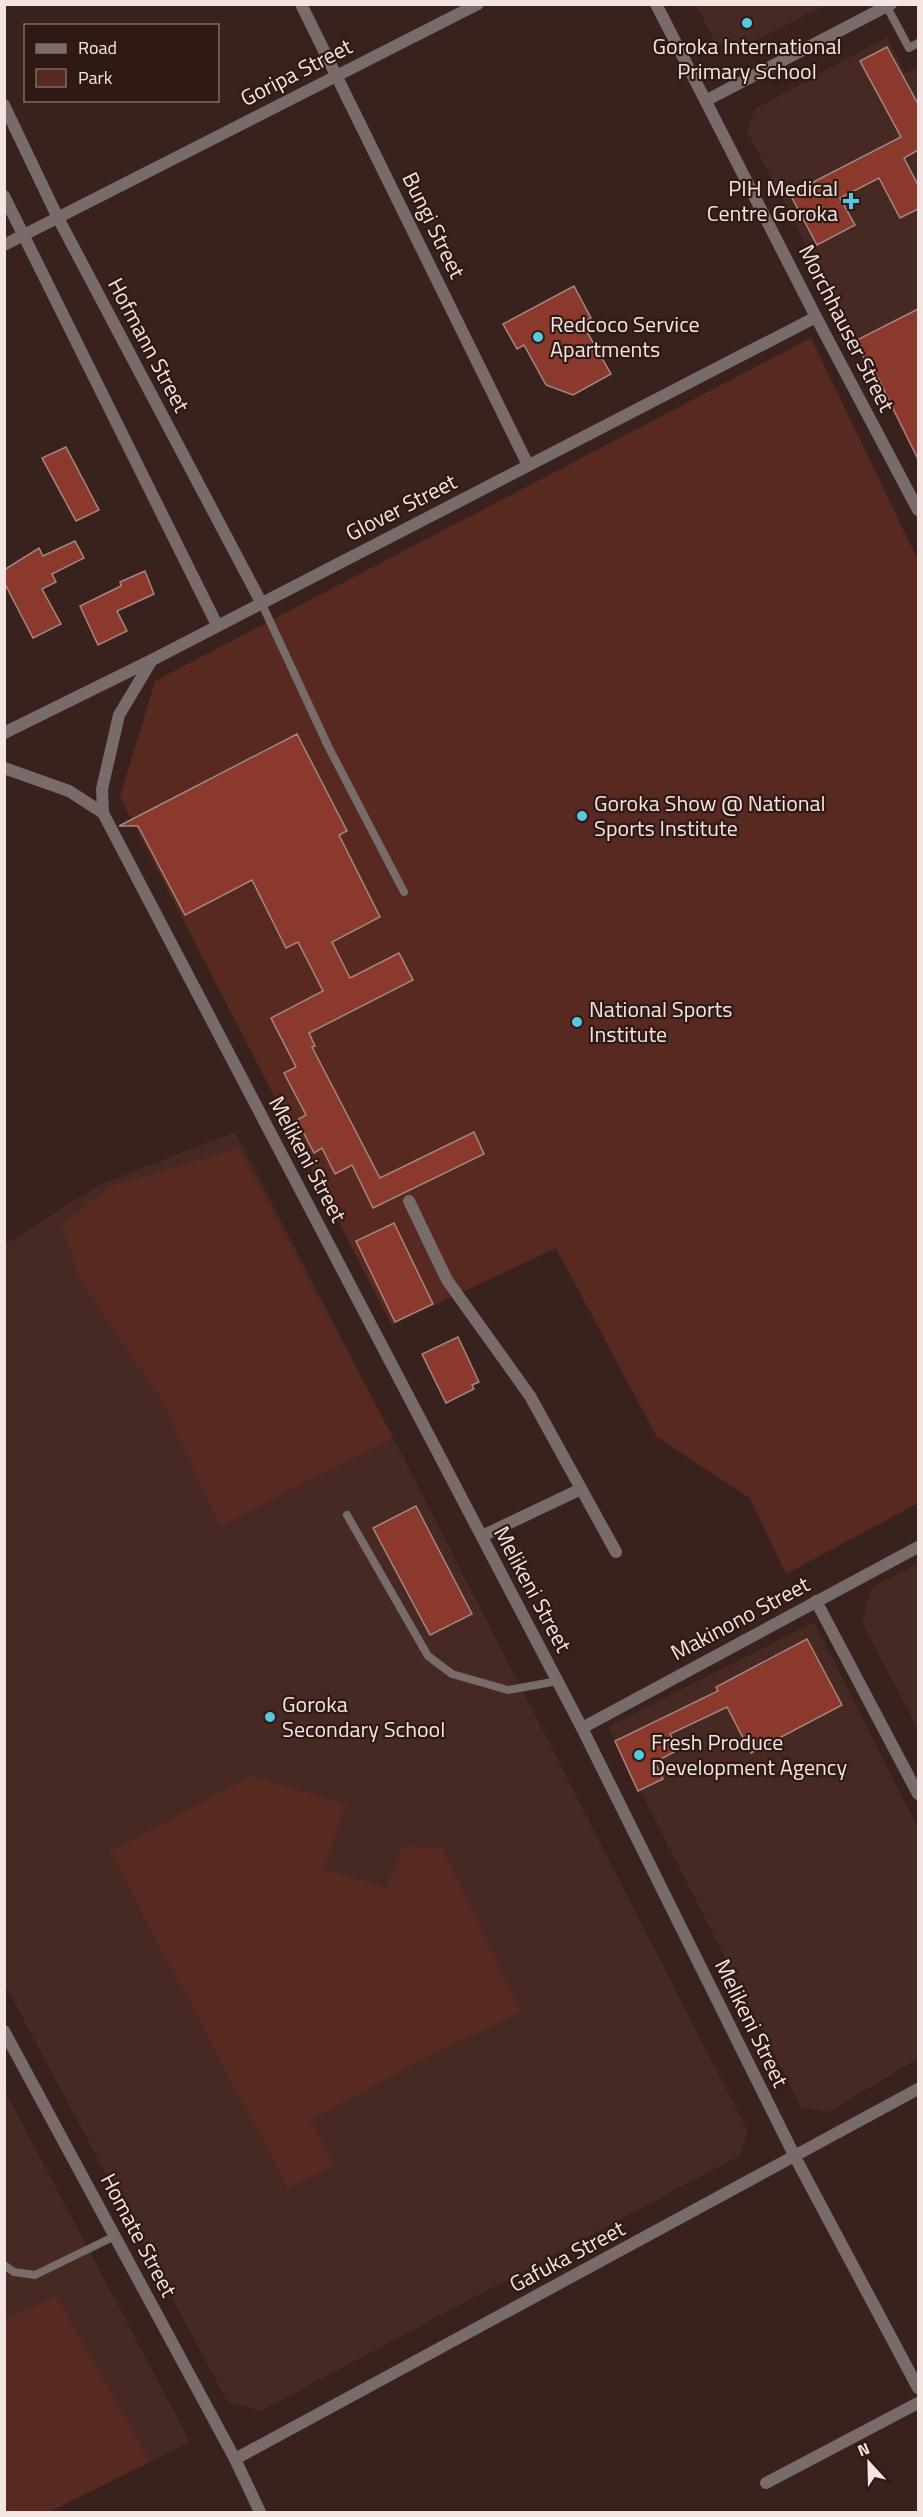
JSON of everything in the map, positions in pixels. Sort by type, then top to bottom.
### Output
[{"type":"street","name":"Bungi Street","points":[[302,4],[528,465]]},
{"type":"street","name":"Goripa Street","points":[[4,245],[57,216],[478,4]]},
{"type":"street","name":"Morchhauser Street","points":[[656,4],[816,317],[918,510]]},
{"type":"street","points":[[706,100],[889,6]]},
{"type":"street","name":"Hofmann Street","points":[[4,105],[57,216],[261,602]]},
{"type":"street","points":[[4,196],[218,625]]},
{"type":"street","name":"Glover Street","points":[[4,733],[152,660],[816,317]]},
{"type":"street","name":"Melikeni Street","points":[[152,660],[119,715],[102,789],[103,813],[558,1681],[795,2157],[918,2388]]},
{"type":"street","name":"Melikeni Street","points":[[4,768],[69,791],[103,813]]},
{"type":"street","points":[[409,1201],[447,1280],[530,1396],[616,1552]]},
{"type":"street","points":[[482,1536],[581,1489]]},
{"type":"street","name":"Makinono Street","points":[[582,1728],[918,1547]]},
{"type":"street","points":[[816,1601],[918,1794]]},
{"type":"street","name":"Homate Street","points":[[4,2031],[236,2459],[260,2512]]},
{"type":"street","name":"Gafuka Street","points":[[236,2459],[918,2090]]},
{"type":"street","points":[[766,2483],[918,2403]]},
{"type":"lane","points":[[889,6],[909,48],[918,43]]},
{"type":"lane","points":[[261,602],[328,746],[404,892]]},
{"type":"lane","points":[[347,1515],[428,1656],[452,1674],[508,1690],[558,1681]]},
{"type":"lane","points":[[4,2265],[14,2272],[35,2275],[115,2236]]},
{"type":"shaded area","name":"Goroka International Primary School","points":[[696,5],[825,5],[740,48],[715,42]]},
{"type":"shaded area","points":[[887,37],[905,73],[918,67],[918,462],[747,131],[755,109]]},
{"type":"shaded area","name":"Goroka Secondary School","points":[[235,1132],[748,2132],[739,2156],[261,2411],[227,2401],[5,1985],[4,1245],[99,1185]]},
{"type":"shaded area","points":[[918,1563],[918,1729],[862,1623],[871,1588]]},
{"type":"shaded area","points":[[814,1622],[918,1828],[918,2059],[828,2112],[801,2107],[608,1727]]},
{"type":"shaded area","points":[[4,2089],[190,2442],[49,2512],[5,2512]]},
{"type":"green space","name":"National Sports Institute","points":[[811,338],[918,560],[918,1503],[786,1574],[750,1498],[657,1437],[556,1248],[392,1325],[120,797],[155,681]]},
{"type":"green space","points":[[239,1148],[393,1438],[221,1526],[160,1398],[79,1278],[62,1225],[109,1187]]},
{"type":"green space","points":[[251,1776],[346,1804],[324,1869],[387,1888],[403,1846],[442,1848],[521,2012],[416,2063],[310,2120],[335,2165],[288,2188],[110,1852]]},
{"type":"green space","points":[[56,2296],[150,2462],[49,2512],[5,2512],[5,2320]]},
{"type":"building","points":[[887,47],[918,104],[918,150],[904,158],[918,185],[918,209],[900,218],[879,178],[840,198],[855,225],[817,245],[790,194],[901,137],[860,61]]},
{"type":"building","name":"Redcoco Service Apartments","points":[[574,286],[591,318],[582,323],[611,374],[573,395],[546,385],[524,345],[517,349],[503,324]]},
{"type":"building","points":[[918,309],[918,459],[876,374],[873,375],[855,341]]},
{"type":"building","points":[[66,447],[99,510],[76,521],[42,458]]},
{"type":"building","points":[[75,541],[84,558],[52,574],[56,582],[42,589],[61,624],[33,638],[4,582],[4,570],[39,548],[43,556]]},
{"type":"building","points":[[145,571],[154,594],[117,611],[127,631],[98,645],[80,606],[121,586],[120,582]]},
{"type":"building","points":[[297,734],[347,831],[339,835],[380,917],[332,942],[350,978],[399,953],[413,980],[309,1033],[315,1046],[312,1047],[380,1178],[474,1132],[484,1154],[373,1208],[352,1165],[335,1174],[322,1148],[314,1153],[297,1120],[306,1115],[284,1073],[296,1067],[271,1018],[323,991],[298,942],[286,948],[252,880],[185,915],[138,826],[119,826]]},
{"type":"building","points":[[394,1223],[433,1304],[395,1322],[356,1241]]},
{"type":"building","points":[[458,1337],[479,1382],[472,1385],[474,1389],[446,1403],[422,1354]]},
{"type":"building","points":[[416,1506],[472,1614],[430,1635],[373,1528]]},
{"type":"building","points":[[807,1639],[842,1705],[751,1753],[727,1707],[670,1734],[678,1750],[655,1762],[663,1779],[638,1791],[615,1741],[718,1691],[716,1687]]},
{"type":"place","name":"Goroka International Primary School","points":[[747,23]]},
{"type":"place","name":"PIH Medical Centre Goroka","points":[[851,201]]},
{"type":"place","name":"Redcoco Service Apartments","points":[[538,337]]},
{"type":"place","name":"Goroka Show @ National Sports Institute","points":[[582,816]]},
{"type":"place","name":"National Sports Institute","points":[[577,1022]]},
{"type":"place","name":"Goroka Secondary School","points":[[270,1717]]},
{"type":"place","name":"Fresh Produce Development Agency","points":[[639,1755]]}]
